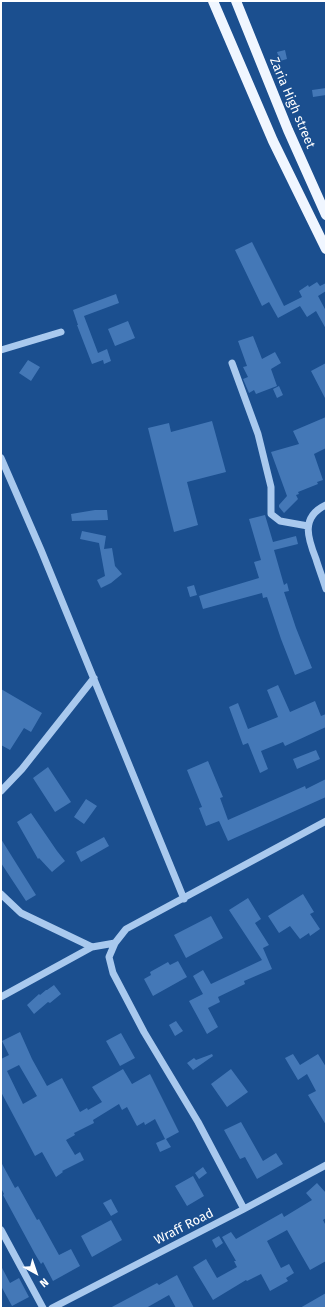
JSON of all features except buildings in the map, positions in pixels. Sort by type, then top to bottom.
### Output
[{"type":"main road","points":[[213,1],[273,141],[326,249]]},
{"type":"main road","name":"Zaria High street","points":[[236,1],[288,130],[326,215]]},
{"type":"street","points":[[1,350],[61,332]]},
{"type":"street","points":[[232,363],[260,441],[272,487],[272,514],[280,521],[308,526]]},
{"type":"street","points":[[1,458],[44,557],[184,899]]},
{"type":"street","points":[[326,505],[314,513],[308,526],[310,543],[326,589]]},
{"type":"street","points":[[1,791],[22,769],[94,678]]},
{"type":"street","points":[[244,1209],[198,1122],[144,1032],[113,973],[110,957],[115,943],[126,929],[326,821]]},
{"type":"street","points":[[1,894],[21,913],[92,947]]},
{"type":"street","points":[[1,997],[92,947],[115,943]]},
{"type":"street","name":"Wraff Road","points":[[52,1308],[326,1165]]},
{"type":"street","points":[[1,1230],[43,1308]]}]
